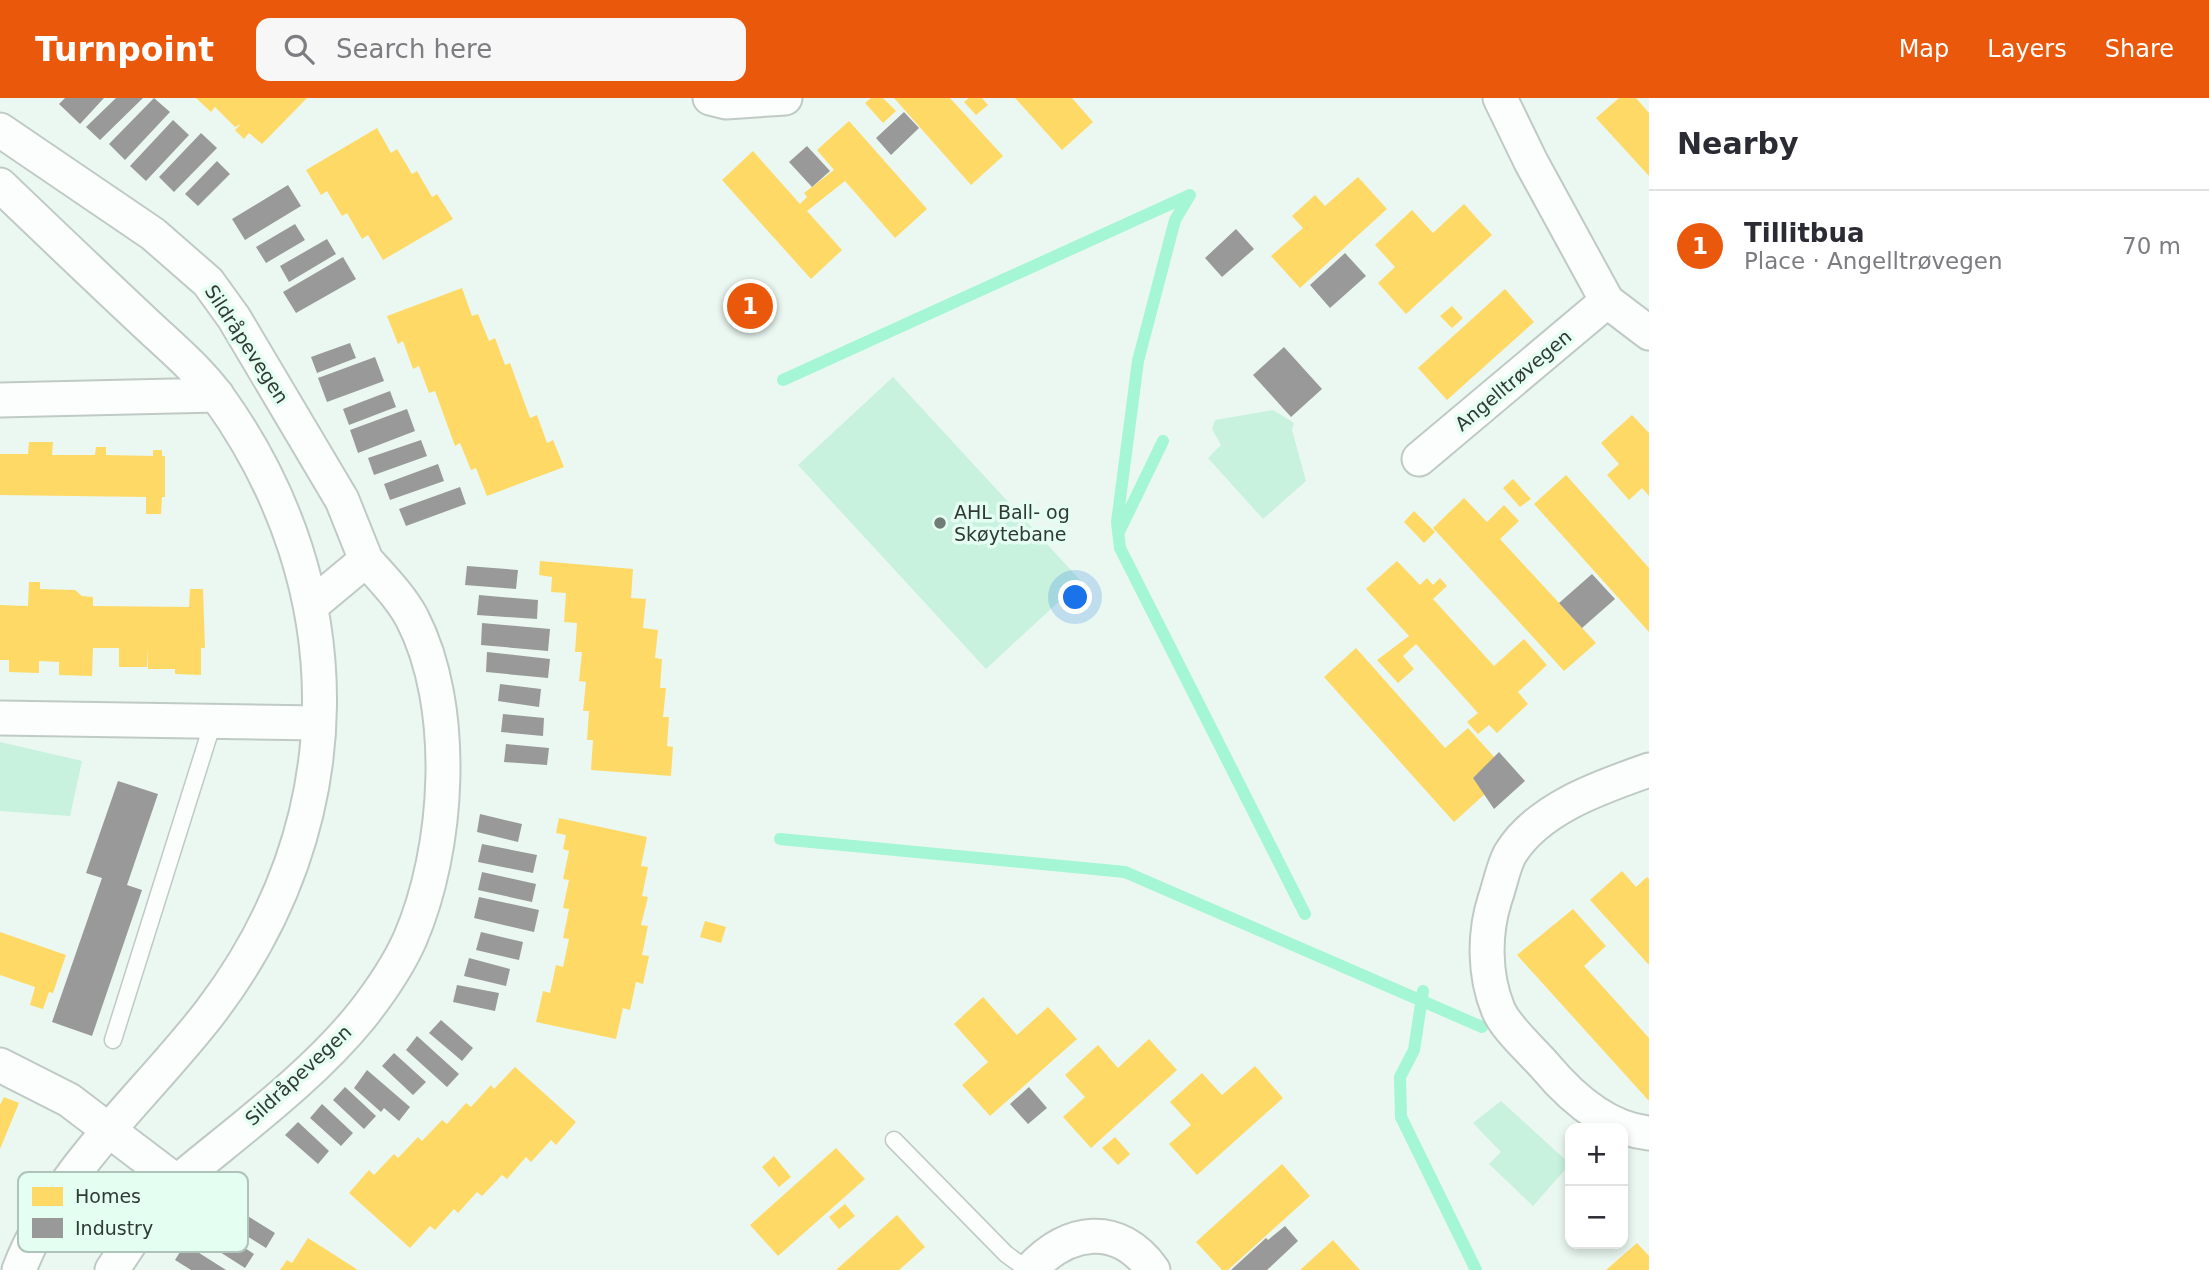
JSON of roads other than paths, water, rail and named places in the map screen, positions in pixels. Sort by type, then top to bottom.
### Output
[{"type":"street","points":[[710,98],[726,102],[785,98]]},
{"type":"street","points":[[1500,98],[1531,162],[1607,301],[1649,334]]},
{"type":"street","name":"Sildråpevegen","points":[[0,130],[153,234],[208,282],[234,318],[342,500],[366,560],[399,597],[412,619],[435,687],[442,734],[442,771],[435,848],[424,899],[409,940],[388,978],[361,1015],[324,1056],[189,1172]]},
{"type":"street","points":[[1,187],[217,395],[272,489],[292,539],[312,605],[320,660],[314,782],[301,839],[277,902],[247,957],[211,1011],[109,1130],[77,1172]]},
{"type":"street","name":"Angelltrøvegen","points":[[1419,458],[1607,301]]},
{"type":"street","points":[[0,400],[217,395]]},
{"type":"street","points":[[312,605],[366,560]]},
{"type":"street","points":[[0,718],[318,723]]},
{"type":"street","points":[[1649,771],[1608,785],[1554,812],[1530,832],[1510,855],[1489,919],[1488,966],[1498,1011],[1570,1095],[1629,1131],[1649,1133]]},
{"type":"street","points":[[0,1066],[56,1092],[164,1172]]},
{"type":"street","points":[[1029,1270],[1046,1253],[1068,1241],[1088,1236],[1119,1241],[1137,1251],[1153,1270]]},
{"type":"street","points":[[19,1270],[28,1252]]},
{"type":"street","name":"Sildråpevegen","points":[[112,1270],[124,1252]]},
{"type":"lane","points":[[113,1040],[213,722]]},
{"type":"lane","points":[[894,1140],[1006,1254],[1029,1270]]},
{"type":"waterway","points":[[783,380],[1190,195],[1175,220],[1138,361],[1117,522],[1120,548],[1305,914]]},
{"type":"waterway","points":[[1119,532],[1163,441]]},
{"type":"waterway","points":[[780,839],[1125,872],[1482,1027]]},
{"type":"waterway","points":[[1423,991],[1414,1050],[1400,1077],[1401,1117],[1476,1270]]},
{"type":"place","name":"Tillitbua","points":[[750,306]]},
{"type":"place","name":"AHL Ball- og Skøytebane","points":[[940,523]]}]
